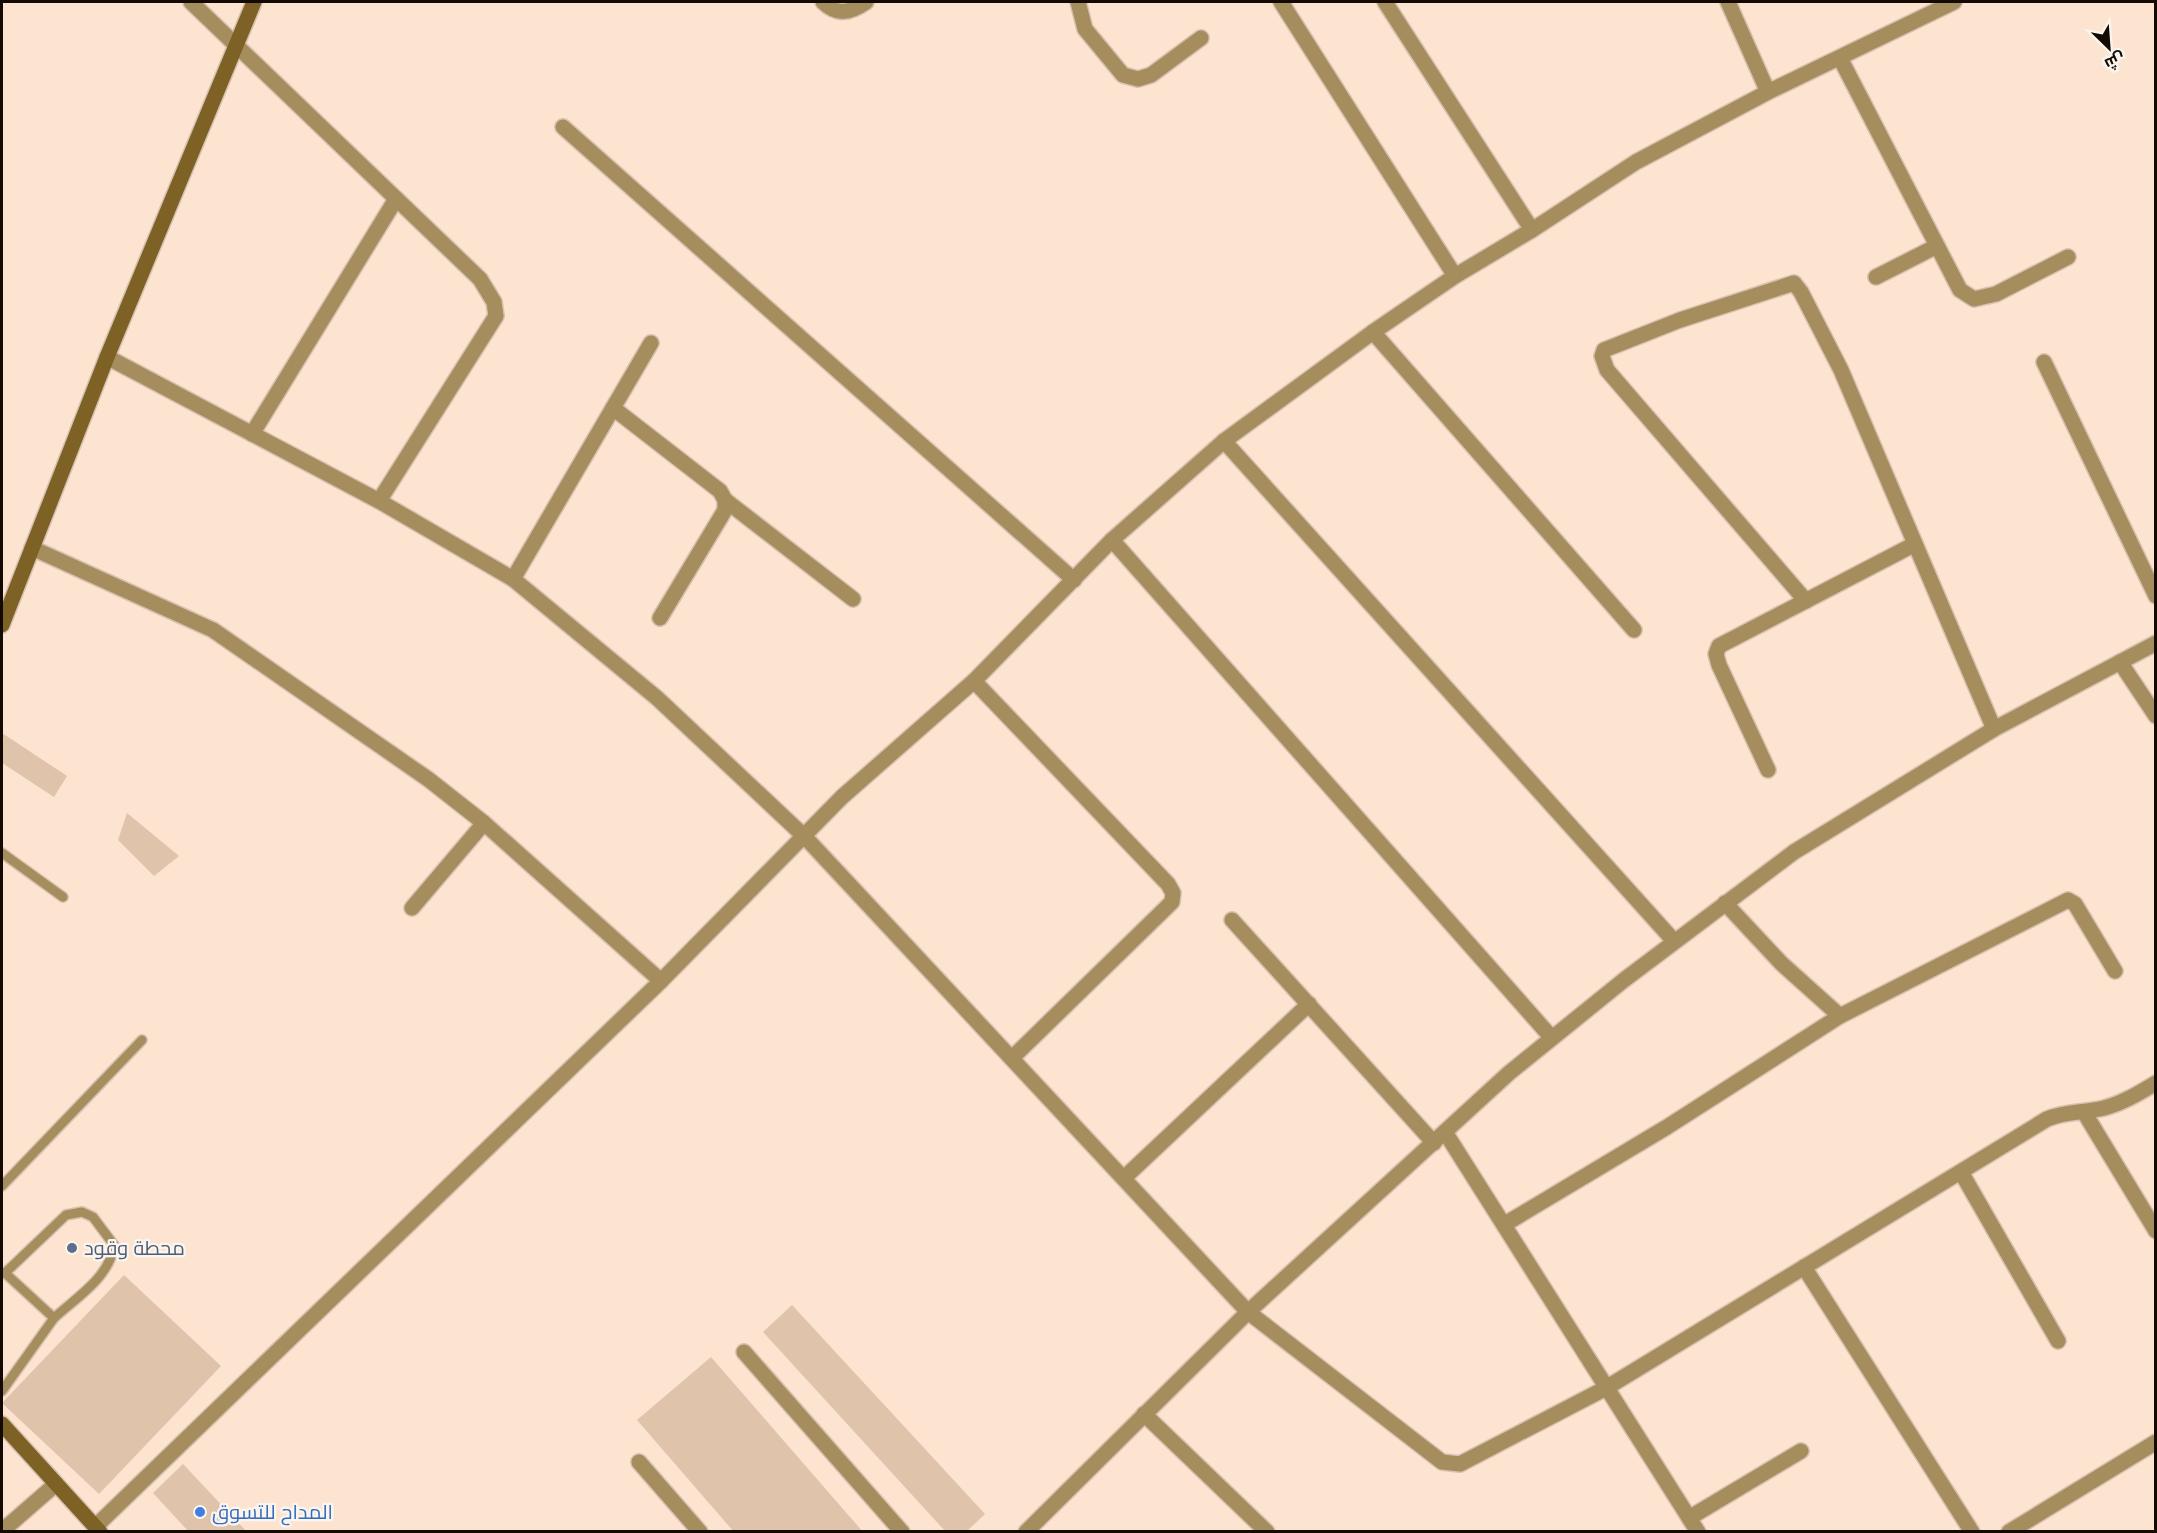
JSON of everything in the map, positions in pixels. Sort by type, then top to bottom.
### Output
[{"type":"street","points":[[191,2],[480,279],[494,302],[496,316],[379,501]]},
{"type":"street","points":[[2,625],[106,357],[254,2]]},
{"type":"street","points":[[823,2],[830,9],[840,13],[855,9],[866,2]]},
{"type":"street","points":[[1078,2],[1080,19],[1085,29],[1123,75],[1138,79],[1151,75],[1200,38]]},
{"type":"street","points":[[1281,2],[1455,276]]},
{"type":"street","points":[[1385,2],[1532,230]]},
{"type":"street","points":[[1728,2],[1768,92]]},
{"type":"street","points":[[2,1424],[98,1529],[661,981],[842,797],[974,681],[1112,540],[1224,441],[1372,332],[1455,276],[1532,230],[1636,162],[1768,92],[1954,2]]},
{"type":"street","points":[[1840,58],[1960,290],[1974,299],[1996,294],[2068,256]]},
{"type":"street","points":[[563,127],[1074,580]]},
{"type":"street","points":[[252,434],[396,199]]},
{"type":"street","points":[[1876,276],[1936,246]]},
{"type":"street","points":[[1806,601],[1607,370],[1602,356],[1604,350],[1680,320],[1794,283],[1801,292],[1841,370],[1994,729]]},
{"type":"street","points":[[1372,332],[1634,630]]},
{"type":"street","points":[[513,579],[651,343]]},
{"type":"street","points":[[106,357],[379,501],[513,579],[657,698],[805,837],[1248,1312],[1442,1462],[1460,1464],[1606,1388],[2047,1119],[2065,1112],[2084,1112],[2127,1100],[2156,1083]]},
{"type":"street","points":[[2044,362],[2156,596]]},
{"type":"street","points":[[613,408],[720,491],[725,500],[853,599]]},
{"type":"street","points":[[1224,441],[1674,941]]},
{"type":"street","points":[[660,618],[725,510],[725,500]]},
{"type":"street","points":[[1112,540],[1551,1037]]},
{"type":"street","points":[[1768,770],[1716,654],[1719,646],[1915,544]]},
{"type":"street","points":[[32,548],[213,630],[428,778],[484,822],[661,981]]},
{"type":"street","points":[[1026,1532],[1248,1312],[1551,1037],[1674,941],[1794,852],[1994,729],[2156,643]]},
{"type":"street","points":[[2120,662],[2156,716]]},
{"type":"street","points":[[974,681],[1168,884],[1173,893],[1172,902],[1012,1058]]},
{"type":"street","points":[[412,908],[484,822]]},
{"type":"street","points":[[1504,1224],[1667,1127],[1840,1016],[2068,900],[2075,904],[2115,971]]},
{"type":"street","points":[[1725,903],[1781,963],[1840,1016]]},
{"type":"street","points":[[1232,920],[1439,1137],[1504,1224],[1693,1525],[1801,1451]]},
{"type":"street","points":[[1124,1178],[1310,1004]]},
{"type":"street","points":[[2084,1112],[2156,1231]]},
{"type":"street","points":[[1960,1172],[2058,1341]]},
{"type":"street","points":[[1804,1267],[1972,1532]]},
{"type":"street","points":[[744,1352],[902,1532]]},
{"type":"street","points":[[1144,1414],[1267,1532]]},
{"type":"street","points":[[2009,1532],[2156,1442]]},
{"type":"street","points":[[639,1462],[700,1532]]},
{"type":"street","points":[[2,1530],[57,1484]]},
{"type":"lane","points":[[2,853],[63,897]]},
{"type":"lane","points":[[2,1186],[142,1040]]},
{"type":"lane","points":[[2,1392],[54,1318],[105,1271],[112,1259],[114,1245],[93,1216],[82,1212],[66,1215],[3,1273],[54,1318]]},
{"type":"building","points":[[2,733],[67,776],[54,797],[2,763]]},
{"type":"building","points":[[127,813],[179,856],[154,876],[118,840]]},
{"type":"building","points":[[124,1275],[221,1366],[99,1494],[2,1403]]},
{"type":"building","points":[[792,1305],[985,1514],[966,1532],[946,1532],[763,1332]]},
{"type":"building","points":[[711,1357],[863,1532],[734,1532],[637,1420]]},
{"type":"building","name":"المداح للتسوق","points":[[183,1464],[247,1532],[189,1532],[153,1493]]},
{"type":"place","name":"محطة وقود","points":[[72,1248]]},
{"type":"place","name":"المداح للتسوق","points":[[200,1512]]}]
